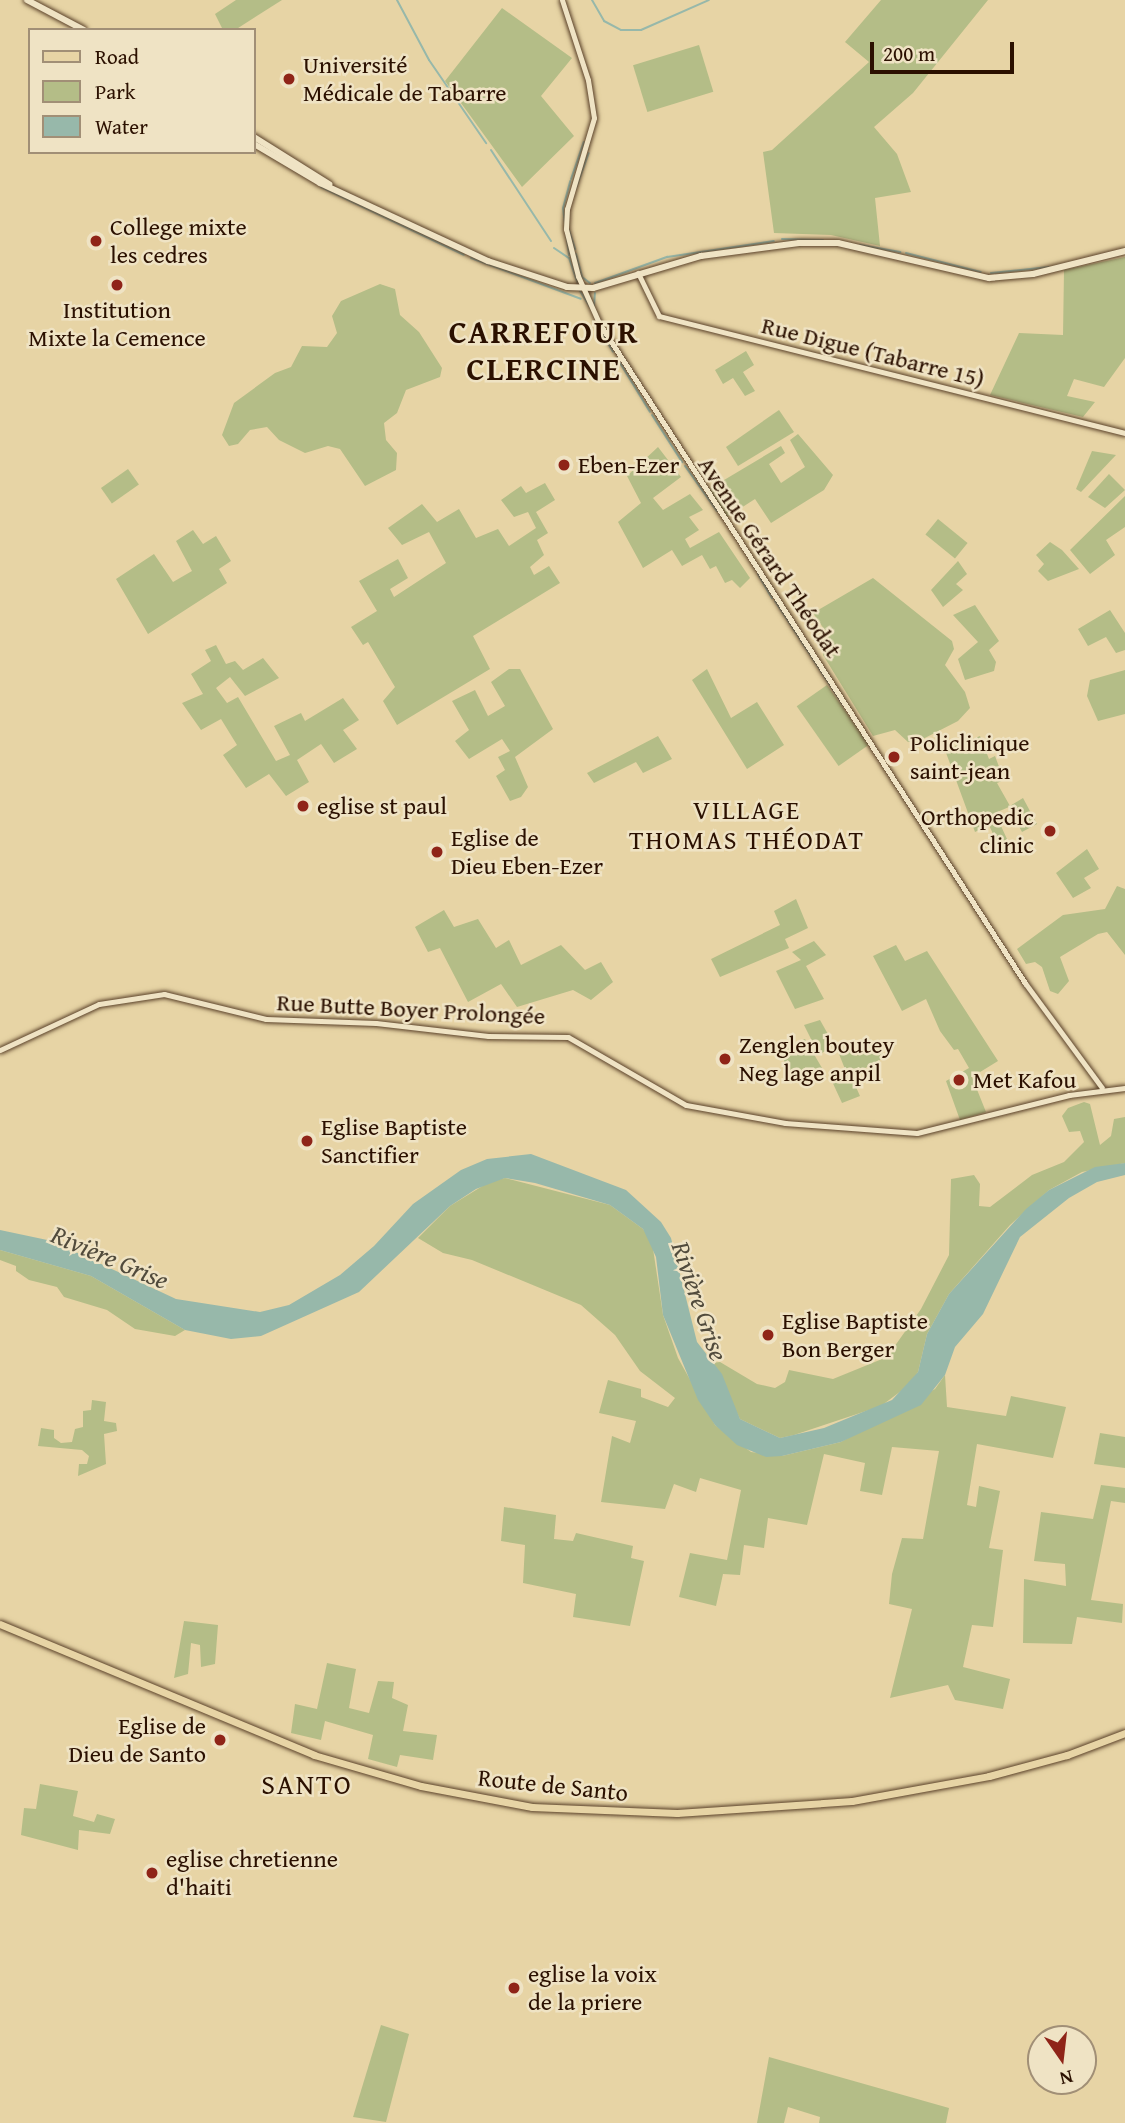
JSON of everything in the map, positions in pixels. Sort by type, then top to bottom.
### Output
[{"type":"main road","points":[[27,0],[80,28]]},
{"type":"main road","points":[[256,137],[328,184]]},
{"type":"main road","points":[[256,145],[328,184],[488,261],[567,287],[587,289],[638,272],[701,256],[799,243],[838,243],[989,278],[1034,274],[1125,251]]},
{"type":"main road","name":"Route de Santo","points":[[0,1623],[314,1755],[421,1786],[532,1807],[607,1813],[699,1813],[852,1801],[989,1776],[1125,1733]]},
{"type":"street","name":"Avenue Gérard Théodat","points":[[562,0],[593,105],[591,133],[566,223],[572,259],[587,289],[599,323],[677,450],[787,612],[1025,983],[1102,1088]]},
{"type":"street","name":"Rue Digue (Tabarre 15)","points":[[638,272],[659,316],[1125,433]]},
{"type":"street","name":"Rue Butte Boyer Prolongée","points":[[0,1050],[99,1004],[164,994],[266,1019],[376,1023],[488,1036],[568,1037],[686,1105],[785,1123],[917,1133],[1102,1088],[1125,1088]]},
{"type":"green space","points":[[236,0],[282,0],[238,28],[222,28],[215,14]]},
{"type":"green space","points":[[881,0],[988,0],[913,93],[874,127],[897,154],[911,192],[875,198],[880,246],[831,235],[774,233],[763,152],[772,150],[869,62],[845,42]]},
{"type":"green space","points":[[502,8],[572,58],[541,96],[574,136],[522,187],[445,81]]},
{"type":"green space","points":[[699,45],[713,92],[647,112],[633,65]]},
{"type":"green space","points":[[1125,257],[1125,358],[1104,387],[1074,379],[1067,396],[1095,402],[1083,417],[990,395],[1019,333],[1063,335],[1064,270]]},
{"type":"green space","points":[[380,284],[395,289],[400,315],[419,332],[442,368],[440,377],[406,390],[397,413],[384,423],[386,440],[397,453],[396,470],[365,486],[340,449],[328,446],[305,453],[279,440],[267,427],[250,430],[238,444],[229,446],[222,435],[234,403],[275,373],[291,367],[302,346],[327,347],[337,333],[332,316],[341,301]]},
{"type":"green space","points":[[746,351],[754,365],[743,372],[755,391],[745,396],[733,378],[723,384],[715,370]]},
{"type":"green space","points":[[779,410],[794,432],[738,466],[726,447]]},
{"type":"green space","points":[[798,434],[833,475],[824,490],[771,523],[755,499],[727,517],[709,489],[781,446],[785,453],[769,464],[781,483],[805,467],[790,440]]},
{"type":"green space","points":[[658,447],[681,477],[653,498],[663,510],[690,494],[703,510],[689,517],[699,530],[685,539],[690,548],[719,532],[750,578],[740,588],[732,580],[725,583],[716,566],[710,569],[702,555],[682,566],[672,550],[643,568],[618,522],[641,503],[627,476]]},
{"type":"green space","points":[[1092,451],[1116,455],[1081,492],[1076,489]]},
{"type":"green space","points":[[128,469],[139,485],[112,503],[101,488]]},
{"type":"green space","points":[[1109,474],[1125,490],[1105,508],[1088,497]]},
{"type":"green space","points":[[545,483],[555,500],[536,512],[548,533],[537,540],[544,555],[530,567],[534,575],[549,566],[560,583],[473,636],[490,669],[397,725],[383,701],[395,687],[368,642],[363,645],[351,627],[377,611],[359,581],[398,559],[408,578],[390,589],[394,597],[446,563],[429,532],[402,545],[388,528],[422,504],[437,522],[459,509],[476,538],[498,529],[509,546],[536,528],[528,512],[514,517],[501,500],[521,486],[526,493]]},
{"type":"green space","points":[[1125,496],[1125,527],[1106,540],[1115,555],[1090,574],[1070,550]]},
{"type":"green space","points":[[938,519],[968,543],[955,558],[925,535]]},
{"type":"green space","points":[[193,530],[203,544],[216,536],[231,561],[219,569],[227,583],[148,634],[116,579],[154,554],[173,582],[192,571],[176,541]]},
{"type":"green space","points":[[1050,542],[1062,550],[1079,569],[1048,581],[1038,571],[1044,564],[1036,555]]},
{"type":"green space","points":[[958,561],[967,574],[956,584],[963,590],[943,607],[931,590]]},
{"type":"green space","points":[[873,578],[952,641],[954,649],[945,665],[965,692],[970,708],[958,721],[917,742],[908,742],[895,730],[873,736],[823,655],[824,629],[813,613]]},
{"type":"green space","points":[[975,605],[999,641],[989,650],[996,662],[994,671],[965,680],[958,659],[978,642],[953,615]]},
{"type":"green space","points":[[1110,610],[1125,633],[1125,650],[1116,653],[1106,637],[1088,646],[1078,629]]},
{"type":"green space","points":[[216,645],[226,664],[235,661],[243,670],[263,658],[279,678],[245,696],[230,677],[216,688],[227,703],[238,697],[276,761],[290,755],[274,726],[301,713],[305,721],[343,698],[359,720],[343,730],[357,749],[334,763],[321,744],[297,760],[309,782],[286,796],[269,774],[246,788],[223,755],[237,745],[221,719],[201,730],[182,703],[203,694],[191,674],[211,661],[205,650]]},
{"type":"green space","points":[[509,669],[520,669],[553,729],[515,757],[528,787],[521,797],[510,801],[496,776],[505,770],[498,757],[510,751],[502,739],[469,759],[455,741],[469,730],[452,701],[475,690],[488,716],[505,706],[491,682]]},
{"type":"green space","points":[[707,669],[731,718],[757,702],[784,745],[747,769],[692,680]]},
{"type":"green space","points":[[1125,670],[1125,714],[1098,721],[1087,696],[1090,680]]},
{"type":"green space","points":[[827,685],[869,745],[839,766],[797,706]]},
{"type":"green space","points":[[658,736],[672,759],[643,773],[636,762],[594,783],[587,773]]},
{"type":"green space","points":[[980,736],[989,759],[995,756],[1004,780],[997,783],[1010,806],[1023,798],[1037,824],[1022,832],[1009,807],[995,813],[1007,839],[998,845],[989,825],[975,832],[945,750]]},
{"type":"green space","points":[[1087,849],[1099,869],[1084,878],[1091,888],[1073,898],[1056,873]]},
{"type":"green space","points":[[1117,886],[1125,889],[1125,955],[1107,932],[1098,934],[1060,957],[1069,981],[1058,994],[1050,991],[1042,967],[1035,962],[1026,964],[1017,949],[1063,915],[1105,909]]},
{"type":"green space","points":[[796,899],[808,928],[785,939],[789,948],[720,977],[711,959],[780,925],[774,911]]},
{"type":"green space","points":[[444,910],[454,927],[478,919],[496,948],[509,940],[521,965],[561,945],[585,970],[601,962],[613,982],[591,1000],[573,990],[517,1007],[501,984],[468,1002],[440,948],[428,952],[415,927]]},
{"type":"green space","points":[[814,941],[826,955],[806,966],[824,999],[795,1009],[776,971],[801,960],[792,952]]},
{"type":"green space","points":[[896,945],[905,961],[927,951],[998,1061],[972,1077],[986,1112],[960,1120],[946,1081],[969,1068],[958,1049],[954,1050],[940,1031],[926,999],[902,1011],[873,956]]},
{"type":"green space","points":[[820,1020],[834,1045],[819,1055],[804,1025]]},
{"type":"green space","points":[[805,1039],[822,1068],[790,1077],[780,1049]]},
{"type":"green space","points":[[877,1044],[885,1057],[851,1076],[860,1096],[842,1103],[830,1077],[845,1069],[839,1054],[851,1048],[856,1056]]},
{"type":"green space","points":[[1084,1102],[1090,1104],[1100,1145],[1111,1136],[1114,1119],[1125,1117],[1125,1163],[1082,1172],[1049,1190],[1010,1225],[949,1294],[927,1334],[918,1372],[909,1385],[881,1406],[780,1438],[740,1419],[712,1363],[720,1362],[757,1384],[775,1388],[785,1382],[789,1370],[833,1379],[887,1357],[921,1309],[949,1255],[951,1179],[974,1175],[980,1184],[979,1206],[990,1207],[1032,1175],[1064,1162],[1084,1142],[1080,1131],[1069,1132],[1062,1116],[1068,1108]]},
{"type":"green space","points":[[505,1178],[610,1205],[643,1229],[652,1242],[663,1315],[678,1358],[715,1425],[751,1452],[782,1456],[841,1442],[935,1389],[945,1375],[947,1407],[1006,1416],[1011,1396],[1066,1407],[1053,1458],[977,1444],[967,1505],[976,1507],[979,1486],[1000,1491],[989,1548],[1003,1550],[993,1627],[972,1625],[963,1667],[1010,1679],[1003,1709],[955,1700],[948,1685],[890,1698],[912,1609],[889,1604],[892,1574],[902,1538],[923,1539],[939,1451],[892,1447],[882,1495],[860,1491],[865,1463],[824,1454],[807,1525],[768,1518],[764,1548],[744,1545],[740,1575],[723,1574],[716,1606],[679,1597],[690,1553],[727,1560],[741,1490],[700,1478],[696,1492],[674,1484],[665,1509],[601,1502],[612,1436],[630,1443],[636,1421],[599,1413],[608,1380],[641,1389],[641,1397],[668,1407],[675,1398],[640,1371],[615,1335],[581,1305],[472,1260],[443,1253],[418,1238],[450,1206],[489,1182]]},
{"type":"green space","points":[[0,1250],[91,1276],[185,1330],[175,1336],[135,1329],[107,1310],[64,1297],[57,1287],[29,1280],[16,1271],[16,1266],[0,1260]]},
{"type":"green space","points":[[92,1400],[106,1402],[104,1421],[116,1423],[117,1431],[104,1434],[106,1464],[78,1476],[79,1464],[87,1464],[89,1456],[82,1450],[38,1446],[41,1428],[54,1430],[54,1438],[61,1443],[72,1442],[75,1429],[83,1427],[83,1411],[91,1410]]},
{"type":"green space","points":[[1100,1433],[1125,1437],[1125,1468],[1094,1464]]},
{"type":"green space","points":[[1101,1485],[1125,1488],[1125,1503],[1111,1501],[1091,1600],[1123,1604],[1122,1623],[1077,1617],[1072,1644],[1023,1643],[1024,1579],[1066,1586],[1065,1564],[1034,1561],[1041,1512],[1093,1519]]},
{"type":"green space","points":[[504,1507],[556,1515],[554,1539],[573,1541],[576,1533],[633,1546],[631,1558],[644,1561],[630,1626],[573,1617],[576,1594],[523,1583],[525,1545],[501,1541]]},
{"type":"green space","points":[[184,1621],[218,1625],[215,1664],[201,1667],[200,1645],[191,1643],[188,1674],[174,1678]]},
{"type":"green space","points":[[327,1663],[356,1669],[349,1708],[369,1713],[378,1681],[394,1682],[392,1698],[408,1705],[403,1731],[437,1735],[433,1760],[400,1755],[397,1767],[368,1759],[373,1735],[325,1721],[321,1740],[291,1733],[295,1704],[317,1709]]},
{"type":"green space","points":[[40,1784],[78,1791],[73,1816],[94,1822],[97,1814],[115,1819],[110,1834],[79,1830],[78,1850],[21,1835],[24,1808],[36,1809]]},
{"type":"green space","points":[[381,2025],[409,2034],[386,2122],[353,2117]]},
{"type":"green space","points":[[769,2057],[949,2108],[946,2123],[819,2123],[820,2117],[788,2107],[784,2123],[757,2123]]},
{"type":"water","points":[[531,1154],[626,1190],[661,1222],[671,1238],[697,1342],[722,1374],[740,1419],[780,1438],[824,1428],[892,1400],[918,1372],[927,1334],[949,1294],[1026,1209],[1049,1190],[1095,1167],[1125,1163],[1125,1175],[1097,1182],[1069,1198],[1020,1237],[983,1314],[955,1347],[945,1375],[921,1405],[841,1442],[782,1456],[766,1457],[737,1445],[715,1425],[698,1400],[663,1315],[656,1257],[643,1229],[610,1205],[535,1183],[505,1178],[476,1189],[450,1206],[359,1292],[261,1336],[231,1339],[185,1330],[91,1276],[0,1250],[0,1230],[52,1241],[176,1299],[260,1312],[289,1305],[340,1275],[374,1246],[413,1204],[461,1170],[487,1159]]},
{"type":"waterway","points":[[397,0],[429,60],[486,143]]},
{"type":"waterway","points":[[592,0],[604,21],[621,30],[641,30],[709,0]]},
{"type":"waterway","points":[[571,179],[584,142]]},
{"type":"waterway","points":[[491,150],[551,241]]},
{"type":"waterway","points":[[576,188],[589,153]]},
{"type":"waterway","points":[[569,255],[563,208],[570,181]]},
{"type":"waterway","points":[[321,187],[464,255]]},
{"type":"waterway","points":[[569,230],[575,249]]},
{"type":"waterway","points":[[782,239],[823,240]]},
{"type":"waterway","points":[[595,283],[667,257],[774,241]]},
{"type":"waterway","points":[[860,245],[900,252]]},
{"type":"waterway","points":[[554,248],[569,258],[578,284]]},
{"type":"waterway","points":[[906,253],[981,272]]},
{"type":"waterway","points":[[576,254],[582,277],[590,283]]},
{"type":"waterway","points":[[471,258],[581,299]]},
{"type":"waterway","points":[[991,273],[1049,267]]},
{"type":"waterway","points":[[580,291],[590,307]]},
{"type":"waterway","points":[[594,306],[595,293]]},
{"type":"waterway","points":[[597,325],[613,352]]},
{"type":"waterway","points":[[617,358],[650,412]]},
{"type":"waterway","points":[[652,415],[682,462]]},
{"type":"waterway","points":[[685,466],[717,511]]},
{"type":"waterway","points":[[758,574],[772,598]]},
{"type":"waterway","points":[[775,601],[843,705]]},
{"type":"place","name":"Université Médicale de Tabarre","points":[[289,79]]},
{"type":"place","name":"College mixte les cedres","points":[[96,241]]},
{"type":"place","name":"Institution Mixte la Cemence","points":[[117,285]]},
{"type":"place","name":"Eben-Ezer","points":[[564,465]]},
{"type":"place","name":"Policlinique saint-jean","points":[[894,757]]},
{"type":"place","name":"eglise st paul","points":[[303,806]]},
{"type":"place","name":"Orthopedic clinic","points":[[1050,831]]},
{"type":"place","name":"Eglise de Dieu Eben-Ezer","points":[[437,852]]},
{"type":"place","name":"Zenglen boutey Neg lage anpil","points":[[725,1059]]},
{"type":"place","name":"Met Kafou","points":[[959,1080]]},
{"type":"place","name":"Eglise Baptiste Sanctifier","points":[[307,1141]]},
{"type":"place","name":"Eglise Baptiste Bon Berger","points":[[768,1335]]},
{"type":"place","name":"Eglise de Dieu de Santo","points":[[220,1740]]},
{"type":"place","name":"eglise chretienne d'haiti","points":[[152,1873]]},
{"type":"place","name":"eglise la voix de la priere","points":[[514,1988]]},
{"type":"district","name":"CARREFOUR CLERCINE","points":[[544,352]]},
{"type":"district","name":"VILLAGE THOMAS THÉODAT","points":[[747,825]]},
{"type":"district","name":"SANTO","points":[[307,1784]]},
{"type":"water label","name":"Rivière Grise","points":[[110,1257]]},
{"type":"water label","name":"Rivière Grise","points":[[700,1301]]}]
